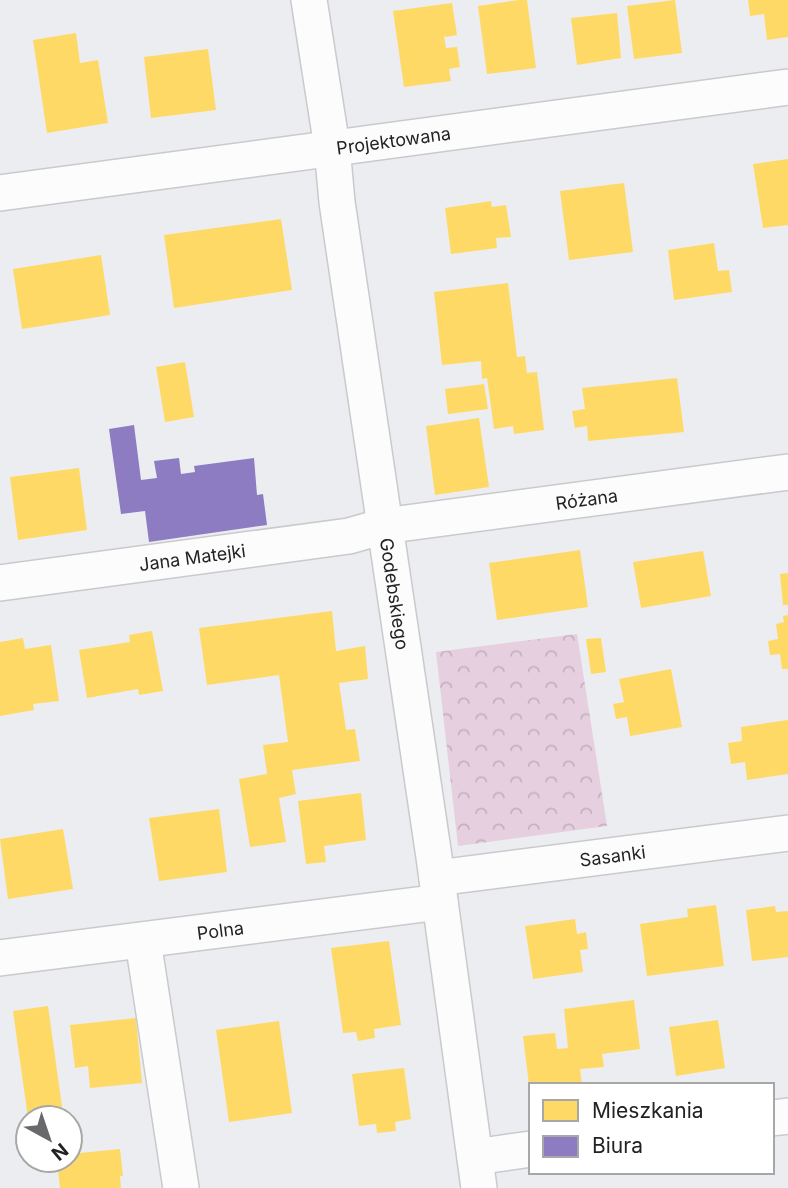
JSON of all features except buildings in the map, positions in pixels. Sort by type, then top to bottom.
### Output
[{"type":"street","name":"Godebskiego","points":[[309,0],[477,1172]]},
{"type":"street","name":"Projektowana","points":[[0,193],[788,87]]},
{"type":"street","name":"Różana","points":[[384,526],[788,472]]},
{"type":"street","name":"Jana Matejki","points":[[0,583],[349,536],[384,526]]},
{"type":"street","name":"Sasanki","points":[[438,890],[788,833]]},
{"type":"street","name":"Polna","points":[[0,958],[143,941],[438,890]]},
{"type":"street","points":[[143,941],[181,1188]]},
{"type":"street","points":[[477,1172],[529,1150]]},
{"type":"green space","points":[[577,634],[607,826],[458,846],[436,652]]}]
